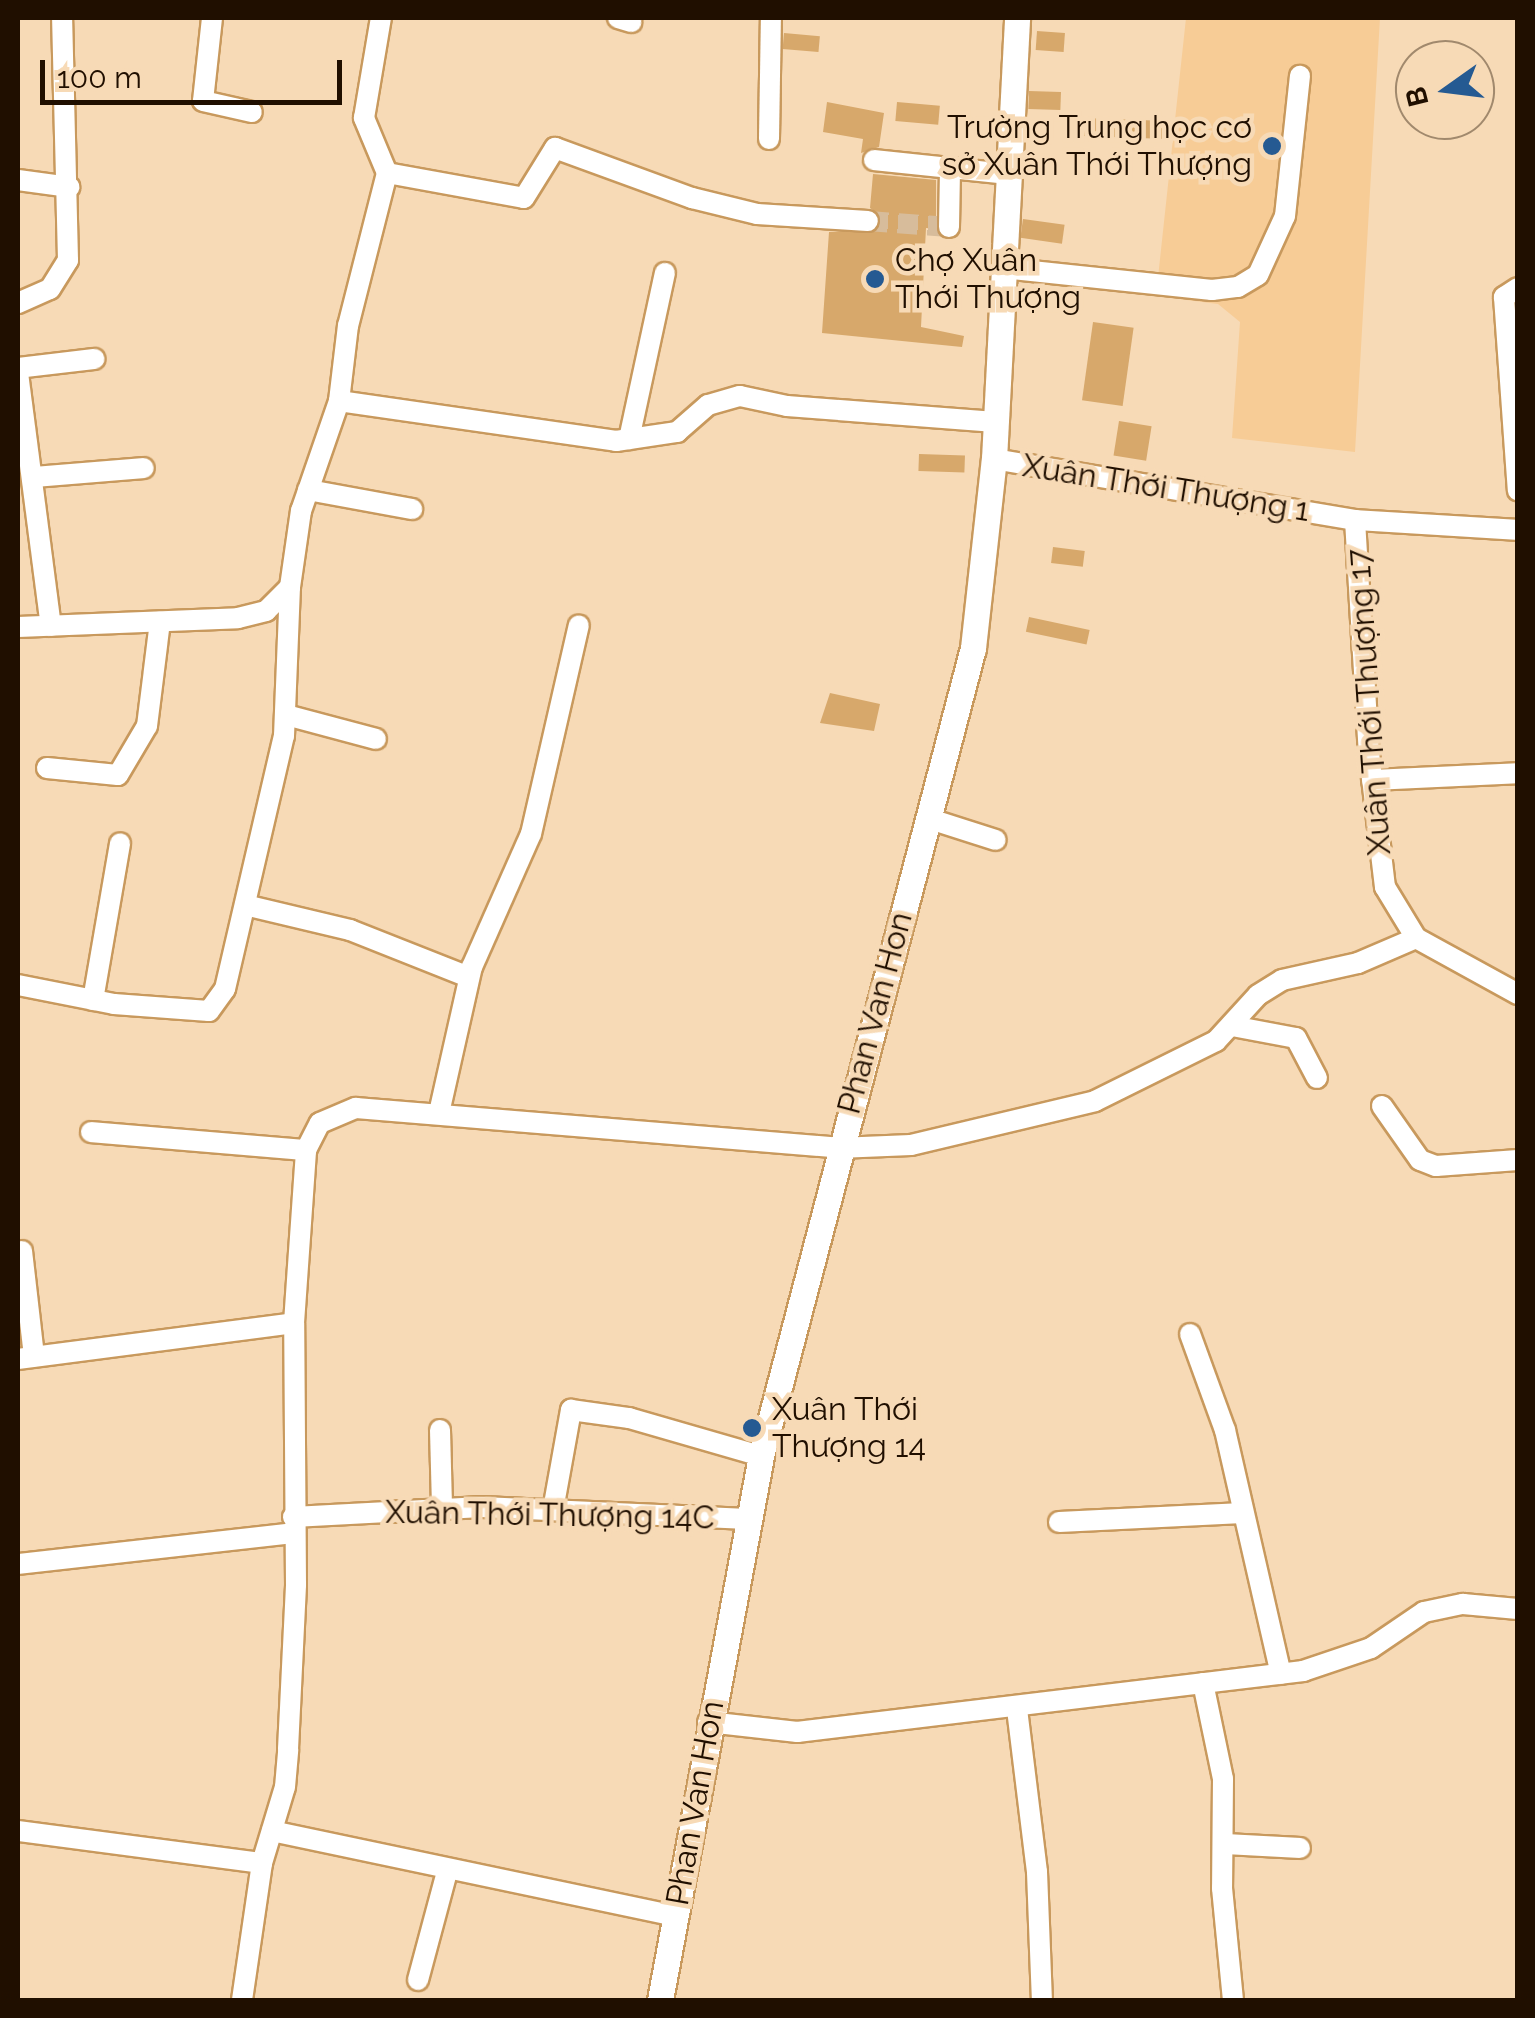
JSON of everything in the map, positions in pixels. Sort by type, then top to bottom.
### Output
[{"type":"main road","name":"Phan Van Hon","points":[[660,2000],[708,1722],[760,1456],[972,648],[994,459],[1017,18]]},
{"type":"street","points":[[18,303],[60,279],[68,260],[70,187],[62,18]]},
{"type":"street","points":[[212,18],[202,100],[252,112]]},
{"type":"street","points":[[18,985],[94,1000],[209,1011],[226,989],[286,715],[290,586],[308,490],[339,401],[348,326],[387,173],[364,118],[381,18]]},
{"type":"street","points":[[769,139],[771,18]]},
{"type":"street","points":[[1003,268],[1212,290],[1238,287],[1258,276],[1285,216],[1300,76]]},
{"type":"street","points":[[387,173],[524,198],[555,148],[692,198],[757,214],[868,221]]},
{"type":"street","points":[[874,160],[1008,174]]},
{"type":"street","points":[[948,227],[950,169]]},
{"type":"street","points":[[18,180],[70,187]]},
{"type":"street","points":[[629,439],[665,272]]},
{"type":"street","points":[[1518,288],[1505,292],[1504,303],[1518,490]]},
{"type":"street","points":[[51,626],[35,476],[24,449],[18,371],[94,359]]},
{"type":"street","points":[[339,401],[629,439],[677,432],[708,405],[740,396],[786,406],[995,422]]},
{"type":"street","name":"Xuân Thới Thượng 1","points":[[994,459],[1356,520],[1518,530]]},
{"type":"street","points":[[35,476],[144,468]]},
{"type":"street","points":[[308,490],[412,508]]},
{"type":"street","name":"Xuân Thới Thượng 17","points":[[1356,520],[1372,780],[1385,887],[1416,938],[1518,994]]},
{"type":"street","points":[[18,628],[252,616],[277,604],[290,586]]},
{"type":"street","points":[[47,768],[118,775],[146,726],[160,622]]},
{"type":"street","points":[[440,1113],[469,977],[531,834],[580,625]]},
{"type":"street","points":[[286,715],[376,739]]},
{"type":"street","points":[[1372,780],[1518,773]]},
{"type":"street","points":[[928,818],[996,840]]},
{"type":"street","points":[[94,1000],[120,843]]},
{"type":"street","points":[[245,906],[350,930],[469,977]]},
{"type":"street","points":[[242,2000],[262,1863],[288,1749],[294,1323],[306,1150],[320,1122],[356,1108],[838,1148],[910,1145],[1061,1114],[1169,1068],[1232,1026],[1258,994],[1282,980],[1358,963],[1416,938]]},
{"type":"street","points":[[1232,1026],[1296,1038],[1317,1078]]},
{"type":"street","points":[[1382,1106],[1420,1160],[1436,1166],[1518,1160]]},
{"type":"street","points":[[91,1132],[306,1150]]},
{"type":"street","points":[[22,1251],[26,1358],[294,1323]]},
{"type":"street","points":[[1190,1334],[1225,1430],[1281,1674]]},
{"type":"street","points":[[553,1510],[571,1410],[629,1418],[760,1456]]},
{"type":"street","points":[[440,1430],[442,1509]]},
{"type":"street","name":"Xuân Thới Thượng 14C","points":[[18,1564],[293,1525],[442,1509],[748,1519]]},
{"type":"street","points":[[1059,1522],[1243,1513]]},
{"type":"street","points":[[708,1722],[797,1732],[1017,1709],[1083,1694],[1281,1674],[1371,1648],[1424,1612],[1463,1604],[1518,1609]]},
{"type":"street","points":[[1204,1682],[1224,1780],[1226,1844],[1222,1888],[1233,2000]]},
{"type":"street","points":[[1017,1709],[1037,1872],[1042,2000]]},
{"type":"street","points":[[18,1831],[262,1863]]},
{"type":"street","points":[[272,1831],[448,1872],[675,1916]]},
{"type":"street","points":[[1226,1844],[1300,1848]]},
{"type":"street","points":[[418,1980],[448,1872]]},
{"type":"shaded area","name":"Trường Trung học cơ sở Xuân Thới Thượng","points":[[1186,18],[1380,18],[1355,452],[1232,438],[1240,322],[1218,304],[1156,296]]},
{"type":"building","points":[[1037,31],[1065,33],[1064,52],[1036,50]]},
{"type":"building","points":[[784,33],[820,36],[818,52],[783,49]]},
{"type":"building","points":[[1029,91],[1061,92],[1060,110],[1028,109]]},
{"type":"building","points":[[827,102],[884,113],[879,147],[861,153],[863,139],[823,132]]},
{"type":"building","points":[[897,102],[940,106],[938,125],[895,121]]},
{"type":"building","points":[[1084,118],[1167,121],[1166,139],[1083,136]]},
{"type":"building","name":"Chợ Xuân Thới Thượng","points":[[873,174],[936,180],[936,229],[926,228],[921,327],[964,336],[962,347],[822,333],[829,232],[879,229],[881,216],[870,208]]},
{"type":"building","points":[[1023,219],[1065,225],[1062,244],[1020,238]]},
{"type":"building","points":[[1093,322],[1134,328],[1123,406],[1082,400]]},
{"type":"building","points":[[1119,421],[1152,426],[1146,461],[1114,456]]},
{"type":"building","points":[[919,454],[965,456],[964,473],[918,471]]},
{"type":"building","points":[[1053,547],[1085,551],[1083,567],[1051,563]]},
{"type":"building","points":[[1029,617],[1090,630],[1087,645],[1026,632]]},
{"type":"building","points":[[830,693],[880,704],[874,731],[820,723]]},
{"type":"tunnel","points":[[868,221],[949,227]]},
{"type":"place","name":"Trường Trung học cơ sở Xuân Thới Thượng","points":[[1272,146]]},
{"type":"place","name":"Chợ Xuân Thới Thượng","points":[[875,279]]},
{"type":"place","name":"Xuân Thới Thượng 14","points":[[752,1428]]}]
